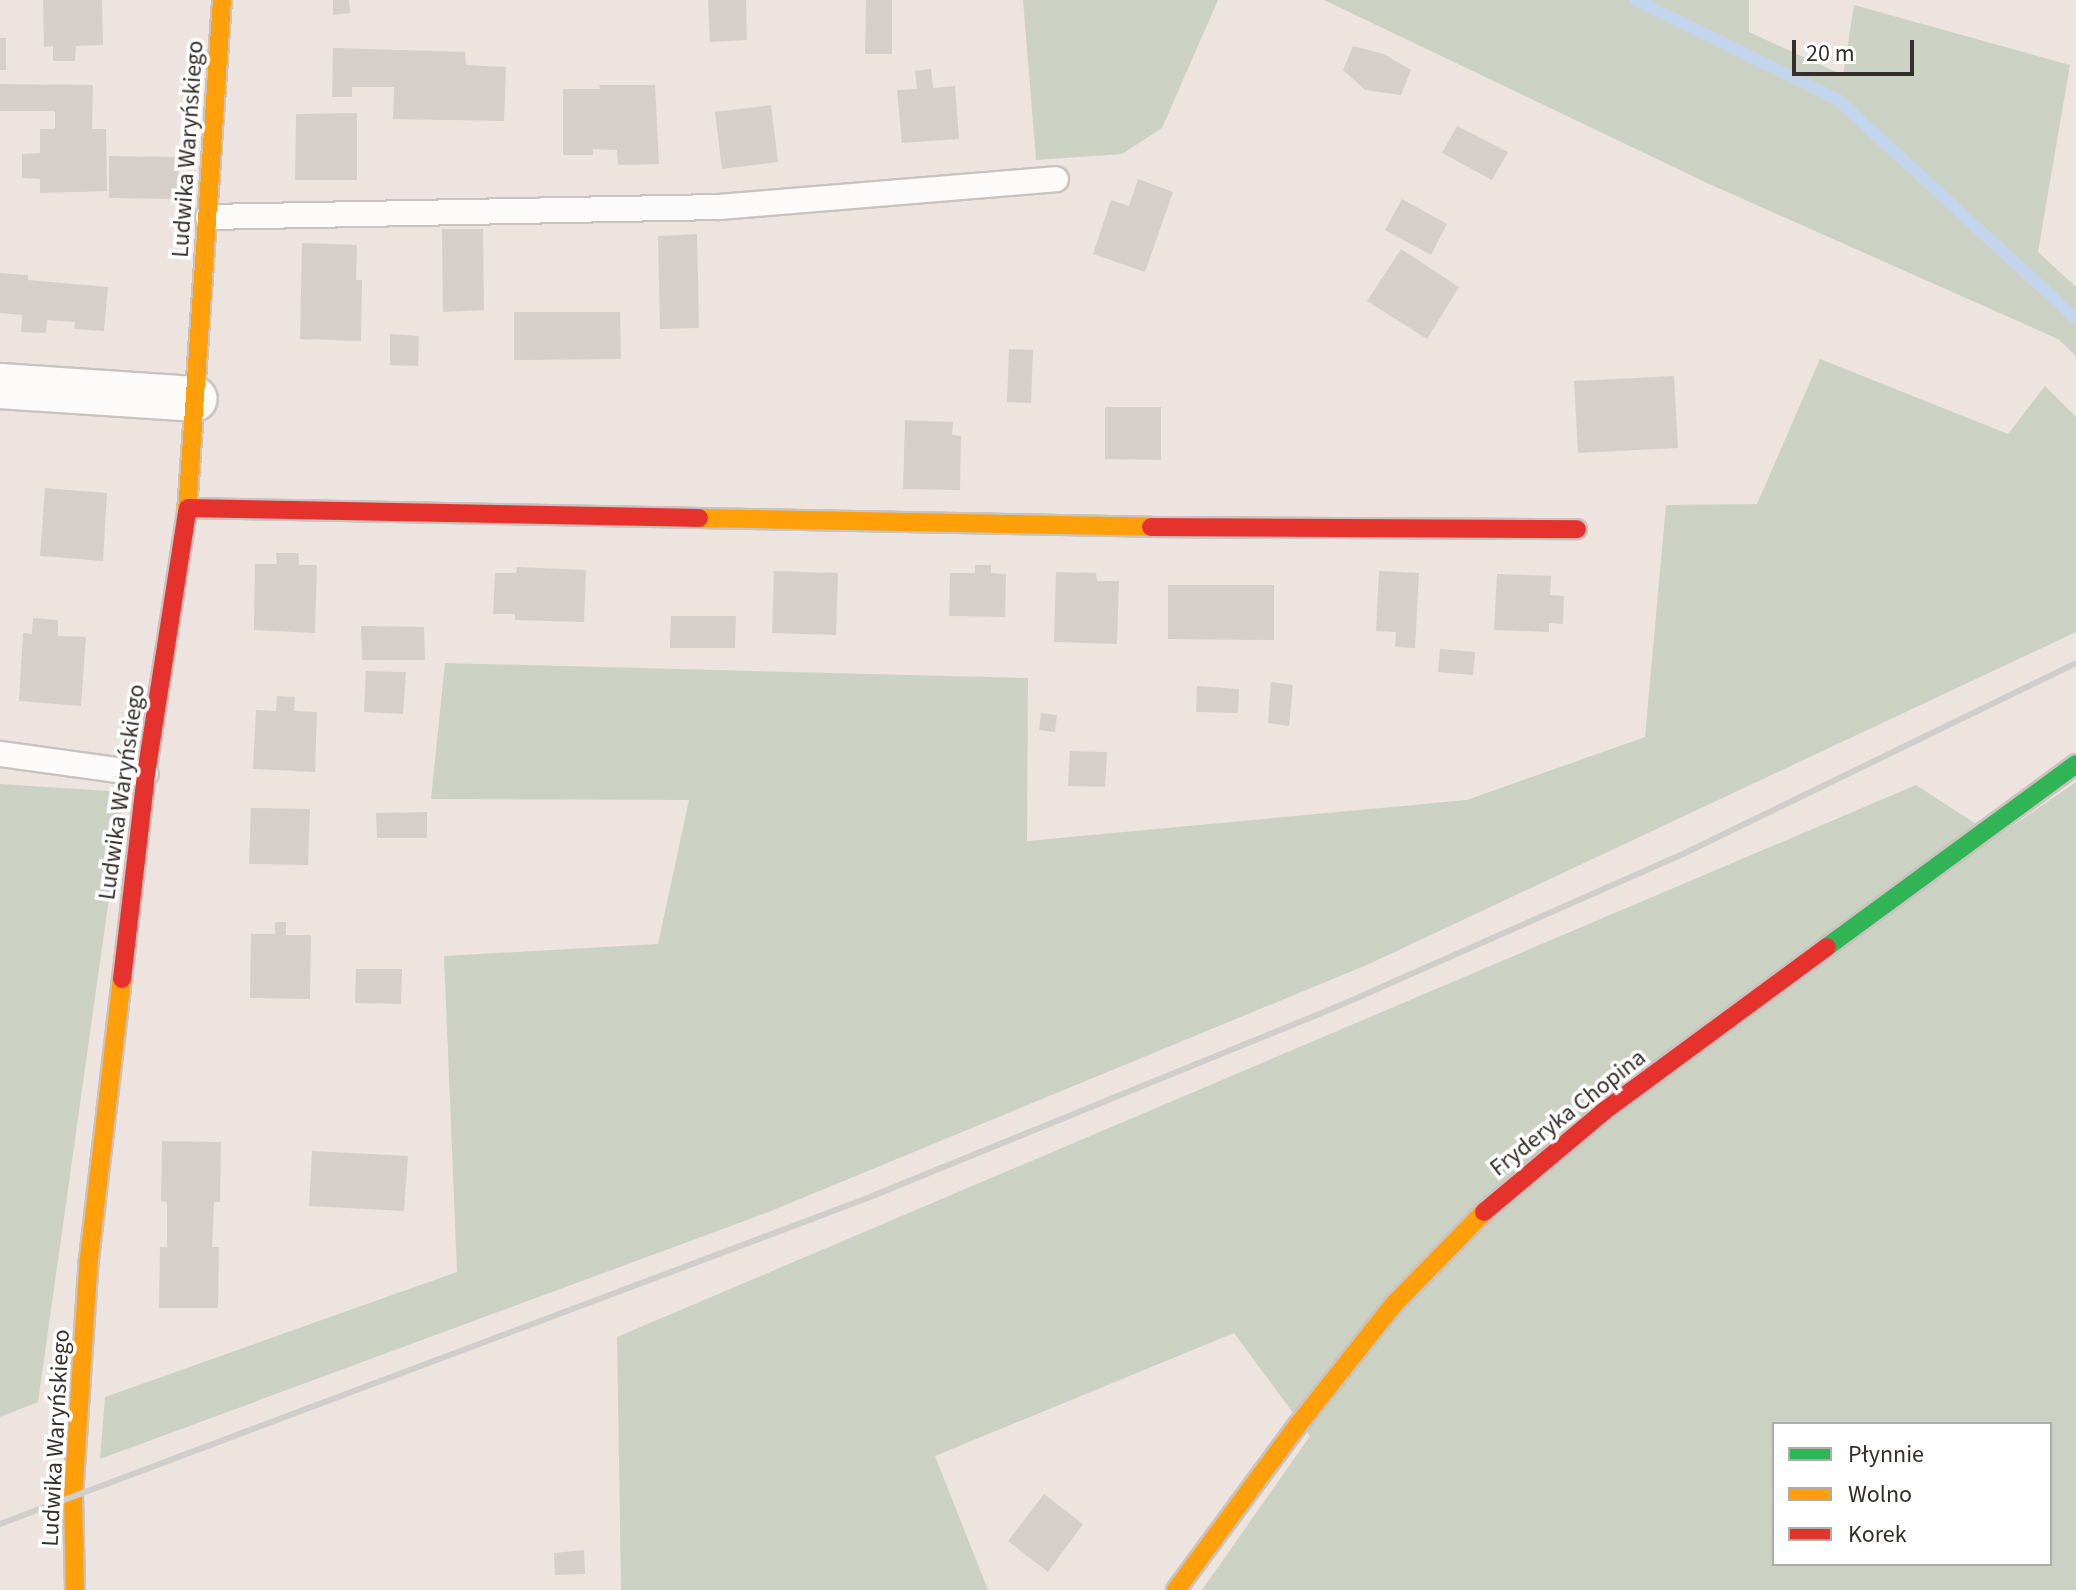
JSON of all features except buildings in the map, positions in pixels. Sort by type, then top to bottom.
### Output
[{"type":"street","name":"Ludwika Waryńskiego","points":[[75,1590],[73,1497],[89,1259],[146,774],[188,508],[222,0]]},
{"type":"street","points":[[0,386],[195,399]]},
{"type":"street","points":[[188,508],[1121,527],[1577,529]]},
{"type":"street","name":"Fryderyka Chopina","points":[[1176,1590],[1297,1426],[1395,1303],[1490,1206],[1603,1112],[2076,764]]},
{"type":"lane","points":[[208,217],[719,207],[1056,179]]},
{"type":"lane","points":[[0,754],[146,774]]},
{"type":"shaded area","points":[[1023,0],[1218,0],[1162,128],[1122,154],[1036,160]]},
{"type":"shaded area","points":[[1324,0],[1749,0],[1749,32],[1843,75],[1854,5],[2070,65],[2038,252],[2076,287],[2076,356],[2058,339],[1707,183]]},
{"type":"shaded area","points":[[1820,359],[2008,434],[2045,386],[2076,417],[2076,632],[1369,964],[766,1213],[100,1459],[105,1397],[457,1272],[444,956],[658,944],[689,800],[431,799],[445,663],[1028,678],[1027,841],[1467,800],[1645,737],[1666,505],[1757,504]]},
{"type":"shaded area","points":[[2076,782],[2076,1590],[1202,1590],[1310,1436],[1234,1333],[935,1456],[988,1590],[621,1590],[617,1337],[1916,785],[1996,837]]},
{"type":"shaded area","points":[[0,784],[124,792],[38,1402],[0,1417]]},
{"type":"waterway","points":[[1636,0],[1838,100],[2076,319]]},
{"type":"railway","points":[[0,1524],[865,1199],[1334,1008],[1681,855],[2076,663]]},
{"type":"traffic: fast","points":[[1827,947],[2076,764]]},
{"type":"traffic: slow","points":[[187,512],[222,0]]},
{"type":"traffic: slow","points":[[699,518],[1151,527]]},
{"type":"traffic: slow","points":[[75,1590],[73,1497],[89,1259],[122,979]]},
{"type":"traffic: slow","points":[[1176,1590],[1297,1426],[1395,1303],[1484,1212]]},
{"type":"traffic: jam","points":[[188,508],[699,518]]},
{"type":"traffic: jam","points":[[122,979],[146,774],[187,512]]},
{"type":"traffic: jam","points":[[1151,527],[1577,529]]},
{"type":"traffic: jam","points":[[1484,1212],[1603,1112],[1827,947]]}]
